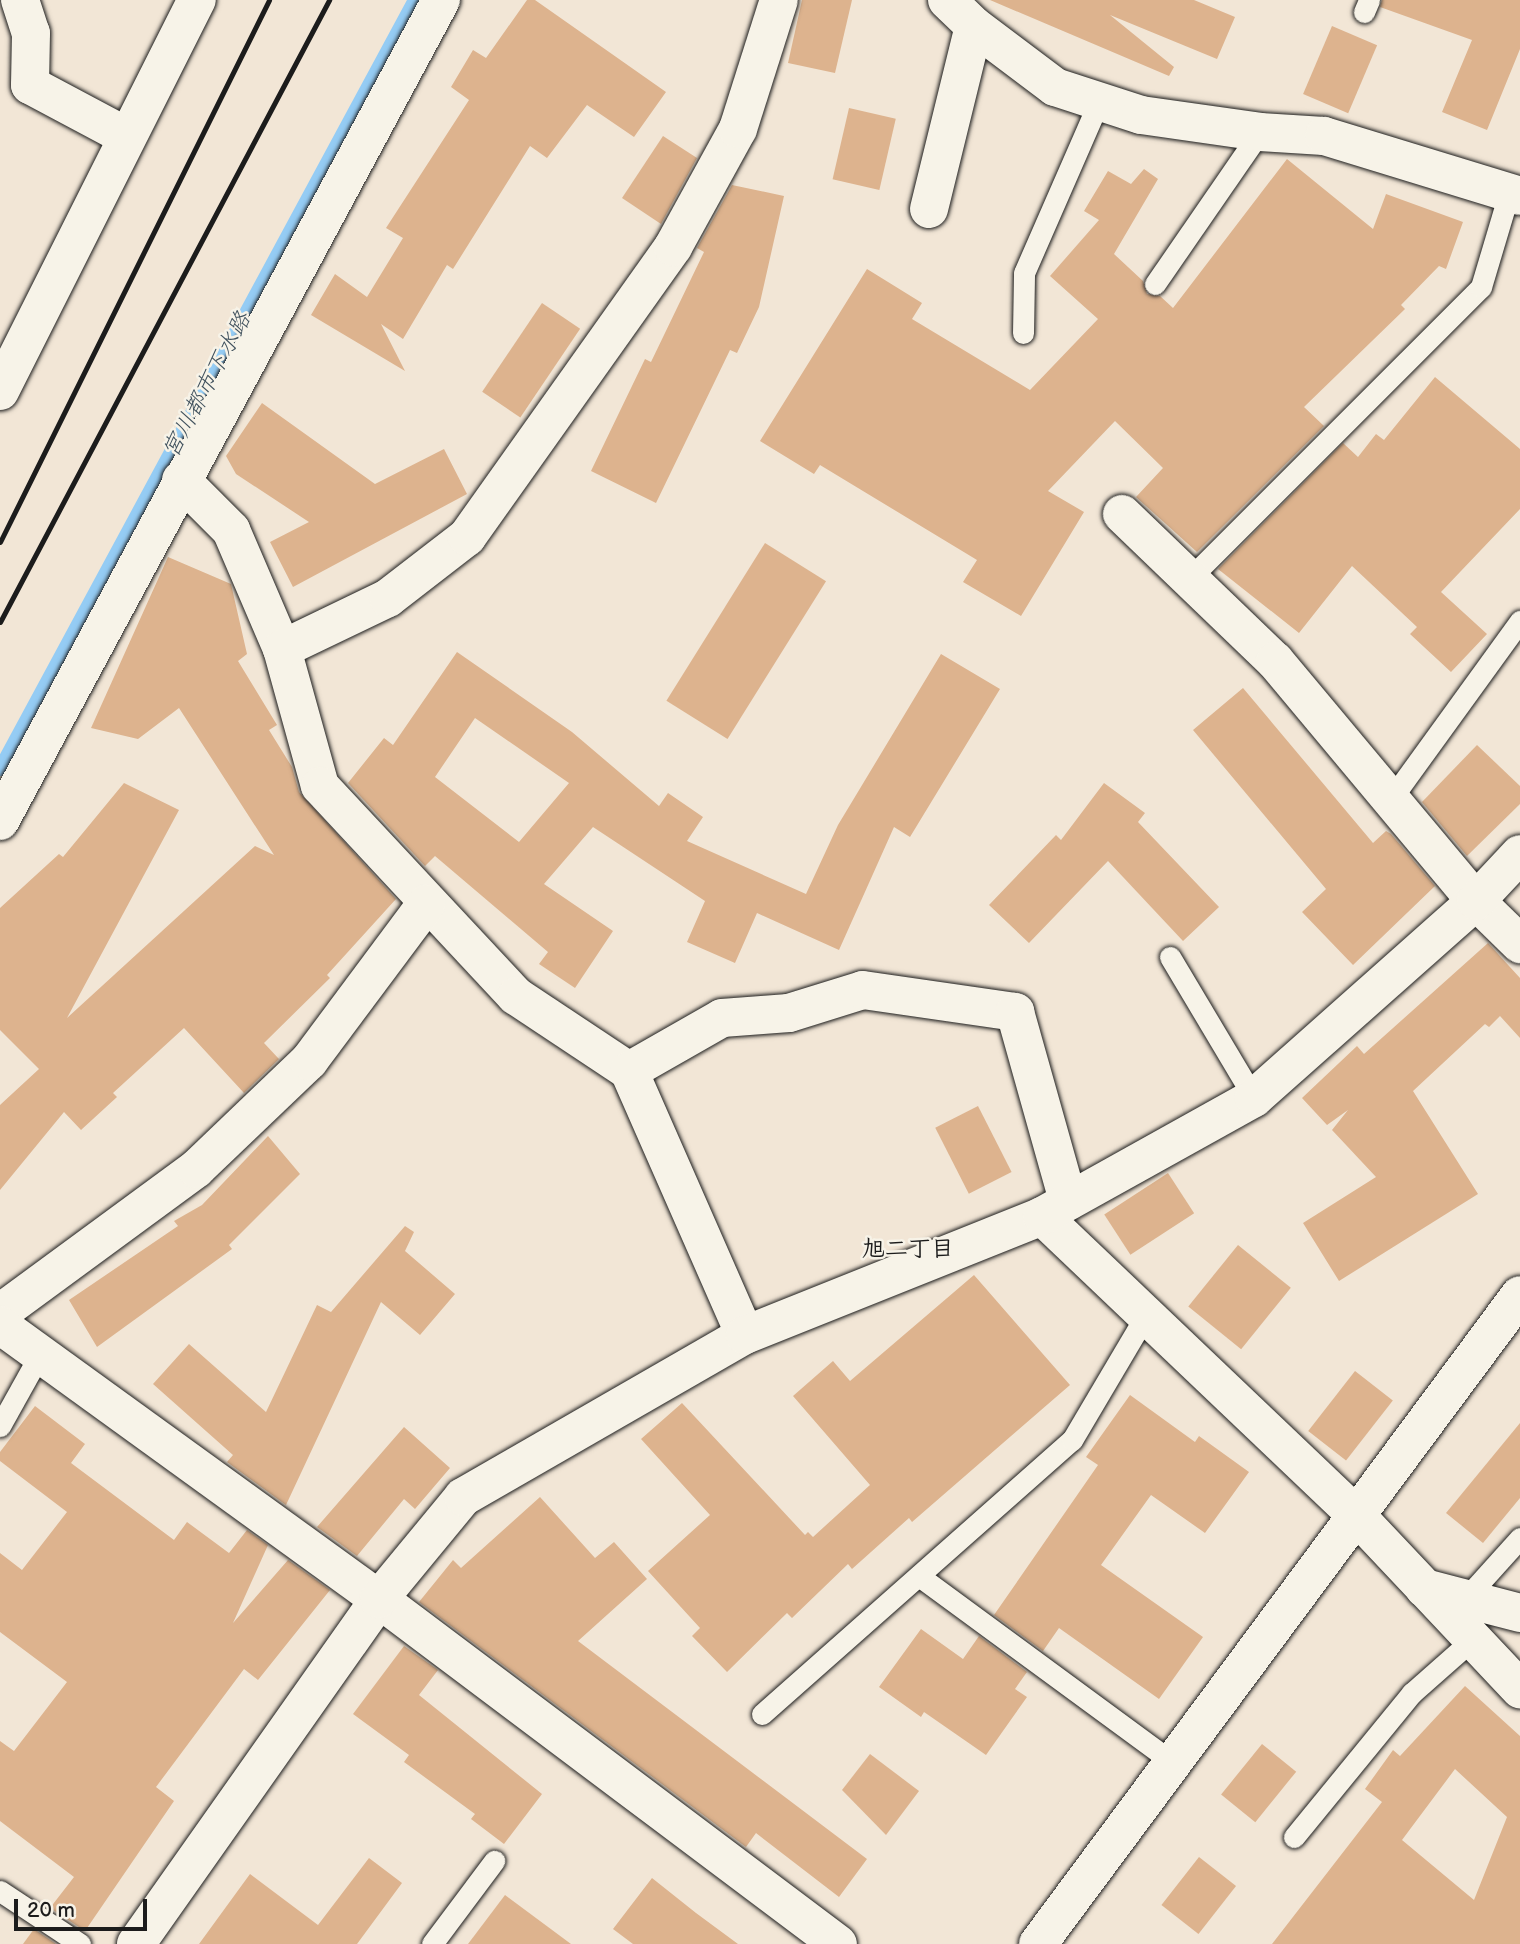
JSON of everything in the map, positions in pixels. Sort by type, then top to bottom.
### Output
[{"type":"street","points":[[20,0],[31,33],[30,85],[126,136]]},
{"type":"street","points":[[0,391],[126,136],[197,0]]},
{"type":"street","points":[[0,821],[441,0]]},
{"type":"street","points":[[282,649],[388,598],[467,537],[673,247],[738,129],[779,0]]},
{"type":"street","points":[[947,0],[974,26],[1055,87],[1141,115],[1260,132],[1324,136],[1515,195]]},
{"type":"street","points":[[929,209],[974,26]]},
{"type":"street","points":[[181,480],[230,530],[282,649],[320,786],[426,904],[516,996],[629,1071],[745,1335]]},
{"type":"street","points":[[1122,514],[1275,661],[1476,901],[1520,944]]},
{"type":"street","points":[[136,1944],[379,1599],[463,1497],[745,1335],[1055,1208],[1254,1097],[1476,901],[1520,855]]},
{"type":"street","points":[[0,1313],[196,1169],[309,1061],[426,904]]},
{"type":"street","points":[[629,1071],[722,1018],[789,1013],[863,990],[1015,1012],[1055,1208],[1146,1315],[1355,1514],[1520,1689]]},
{"type":"street","points":[[1038,1944],[1520,1295]]},
{"type":"street","points":[[0,1325],[379,1599],[838,1944]]},
{"type":"street","points":[[1424,1588],[1520,1613]]},
{"type":"lane","points":[[1023,333],[1024,273],[1099,102]]},
{"type":"lane","points":[[1155,284],[1260,132]]},
{"type":"lane","points":[[1188,580],[1481,288],[1515,195]]},
{"type":"lane","points":[[1391,799],[1520,621]]},
{"type":"lane","points":[[1170,957],[1254,1097]]},
{"type":"lane","points":[[762,1714],[1072,1440],[1146,1315]]},
{"type":"lane","points":[[0,1426],[40,1354]]},
{"type":"lane","points":[[1465,1600],[1520,1538]]},
{"type":"lane","points":[[919,1576],[1172,1762]]},
{"type":"lane","points":[[1294,1837],[1412,1693],[1473,1639]]},
{"type":"lane","points":[[432,1944],[494,1861]]},
{"type":"lane","points":[[0,1891],[80,1944]]},
{"type":"building","points":[[527,0],[535,0],[666,92],[634,137],[587,105],[547,158],[530,146],[453,269],[447,265],[403,339],[381,324],[405,371],[311,315],[335,274],[367,297],[403,238],[386,228],[469,100],[451,87],[473,50],[486,58]]},
{"type":"building","points":[[802,0],[852,0],[835,73],[788,63]]},
{"type":"building","points":[[990,0],[1194,0],[1235,17],[1217,59],[1110,15],[1174,67],[1169,76]]},
{"type":"building","points":[[1382,0],[1520,0],[1520,49],[1487,130],[1442,112],[1472,40],[1380,7]]},
{"type":"building","points":[[1332,26],[1377,45],[1348,113],[1303,94]]},
{"type":"building","points":[[849,108],[896,119],[879,190],[833,179]]},
{"type":"building","points":[[663,136],[697,158],[661,224],[622,198]]},
{"type":"building","points":[[1287,159],[1373,229],[1386,194],[1463,222],[1446,269],[1439,266],[1401,305],[1405,309],[1304,407],[1324,426],[1197,552],[1136,497],[1163,468],[1115,421],[1048,491],[1084,512],[1021,616],[963,582],[977,560],[820,465],[814,474],[760,441],[867,269],[922,303],[912,319],[1030,390],[1098,319],[1050,276],[1099,220],[1084,211],[1108,171],[1131,184],[1144,169],[1158,179],[1114,254],[1143,281],[1147,294],[1160,296],[1173,308]]},
{"type":"building","points":[[732,185],[784,196],[759,307],[737,353],[730,350],[656,503],[591,471],[645,359],[651,362],[704,252],[697,248]]},
{"type":"building","points":[[542,303],[580,329],[520,417],[482,392]]},
{"type":"building","points":[[1435,377],[1520,449],[1520,509],[1441,592],[1487,634],[1451,672],[1410,634],[1417,627],[1352,566],[1299,633],[1218,569],[1343,443],[1358,457],[1376,434],[1384,440]]},
{"type":"building","points":[[262,403],[375,484],[444,449],[467,494],[293,587],[270,542],[309,522],[236,474],[226,456]]},
{"type":"building","points":[[765,543],[826,581],[727,739],[666,701]]},
{"type":"building","points":[[168,557],[231,584],[247,654],[238,661],[277,725],[269,730],[292,767],[299,792],[396,899],[327,975],[330,978],[264,1043],[279,1059],[244,1093],[184,1028],[113,1093],[117,1097],[81,1130],[64,1112],[0,1190],[0,1105],[39,1069],[0,1030],[0,908],[59,854],[63,857],[124,783],[179,810],[67,1018],[255,846],[274,855],[179,708],[138,739],[91,728]]},
{"type":"building","points":[[457,652],[572,732],[659,806],[668,793],[703,817],[687,841],[806,894],[838,825],[941,654],[1000,689],[910,837],[894,827],[839,950],[757,913],[735,963],[687,942],[705,901],[593,827],[544,884],[613,931],[575,988],[539,964],[548,952],[435,856],[425,866],[348,783],[384,738],[393,745]],"holes":[[[475,718],[569,783],[519,842],[435,777]]]},
{"type":"building","points":[[1243,688],[1373,843],[1386,831],[1391,834],[1435,886],[1353,965],[1302,912],[1326,889],[1193,730]]},
{"type":"building","points":[[1477,745],[1520,786],[1520,804],[1467,856],[1422,802]]},
{"type":"building","points":[[1104,783],[1145,813],[1138,822],[1219,907],[1183,941],[1108,861],[1029,943],[989,905],[1056,835],[1061,840]]},
{"type":"building","points":[[1488,943],[1520,978],[1520,1038],[1500,1016],[1489,1027],[1485,1024],[1413,1091],[1478,1194],[1339,1281],[1303,1223],[1376,1177],[1332,1130],[1348,1110],[1327,1125],[1302,1098],[1357,1046],[1364,1054]]},
{"type":"building","points":[[978,1106],[1012,1172],[969,1194],[935,1128]]},
{"type":"building","points":[[268,1136],[300,1174],[229,1245],[232,1249],[97,1347],[69,1300],[178,1226],[174,1221],[202,1205]]},
{"type":"building","points":[[1168,1173],[1194,1213],[1130,1255],[1104,1214]]},
{"type":"building","points":[[405,1226],[414,1232],[405,1251],[455,1294],[420,1335],[381,1302],[286,1505],[227,1462],[233,1455],[153,1384],[189,1344],[266,1412],[317,1305],[331,1312]]},
{"type":"building","points":[[1238,1245],[1291,1288],[1241,1349],[1188,1306]]},
{"type":"building","points":[[974,1275],[1070,1385],[912,1522],[909,1518],[852,1569],[848,1564],[792,1618],[787,1613],[727,1672],[692,1636],[700,1628],[648,1571],[710,1515],[641,1439],[682,1403],[805,1535],[808,1532],[813,1537],[870,1485],[793,1396],[833,1361],[850,1381]]},
{"type":"building","points":[[1355,1371],[1393,1401],[1346,1460],[1308,1431]]},
{"type":"building","points":[[1130,1395],[1195,1442],[1199,1436],[1249,1472],[1205,1533],[1151,1495],[1101,1565],[1203,1637],[1159,1699],[1059,1628],[1043,1651],[994,1615],[1098,1465],[1086,1457]]},
{"type":"building","points":[[35,1406],[85,1444],[71,1463],[174,1540],[187,1522],[229,1553],[247,1530],[268,1545],[233,1623],[288,1560],[330,1590],[258,1680],[244,1669],[156,1787],[174,1801],[85,1931],[50,1908],[74,1877],[0,1821],[0,1741],[14,1751],[67,1682],[0,1632],[0,1553],[22,1570],[67,1512],[0,1461],[0,1452]]},
{"type":"building","points":[[1520,1423],[1520,1498],[1483,1543],[1446,1513]]},
{"type":"building","points":[[404,1427],[450,1468],[415,1509],[404,1499],[357,1556],[317,1527]]},
{"type":"building","points":[[540,1497],[595,1558],[614,1542],[647,1579],[578,1641],[867,1859],[839,1897],[756,1833],[746,1847],[419,1602],[453,1560],[461,1568]]},
{"type":"building","points":[[921,1629],[963,1659],[979,1636],[1027,1672],[1015,1689],[1027,1697],[986,1755],[924,1712],[921,1717],[879,1687]]},
{"type":"building","points":[[404,1646],[438,1670],[419,1695],[542,1794],[504,1844],[471,1819],[475,1814],[404,1762],[409,1755],[353,1714]]},
{"type":"building","points":[[1465,1686],[1520,1736],[1520,1944],[1272,1944],[1382,1802],[1365,1789],[1393,1750],[1400,1756]],"holes":[[[1455,1769],[1507,1817],[1474,1900],[1402,1840]]]},
{"type":"building","points":[[1262,1744],[1296,1772],[1255,1822],[1221,1795]]},
{"type":"building","points":[[870,1754],[919,1791],[886,1835],[842,1790]]},
{"type":"building","points":[[1199,1857],[1236,1886],[1198,1934],[1161,1905]]},
{"type":"building","points":[[369,1858],[402,1883],[357,1944],[199,1944],[250,1874],[318,1925]]},
{"type":"building","points":[[652,1878],[738,1944],[633,1944],[613,1929]]},
{"type":"building","points":[[505,1895],[571,1944],[468,1944]]},
{"type":"building","points":[[34,1929],[56,1944],[23,1944]]},
{"type":"waterway","name":"宮川都市下水路","points":[[0,769],[415,0]]},
{"type":"railway","points":[[0,542],[269,0]]},
{"type":"railway","points":[[0,622],[329,0]]},
{"type":"district","name":"旭二丁目","points":[[908,1249]]}]
